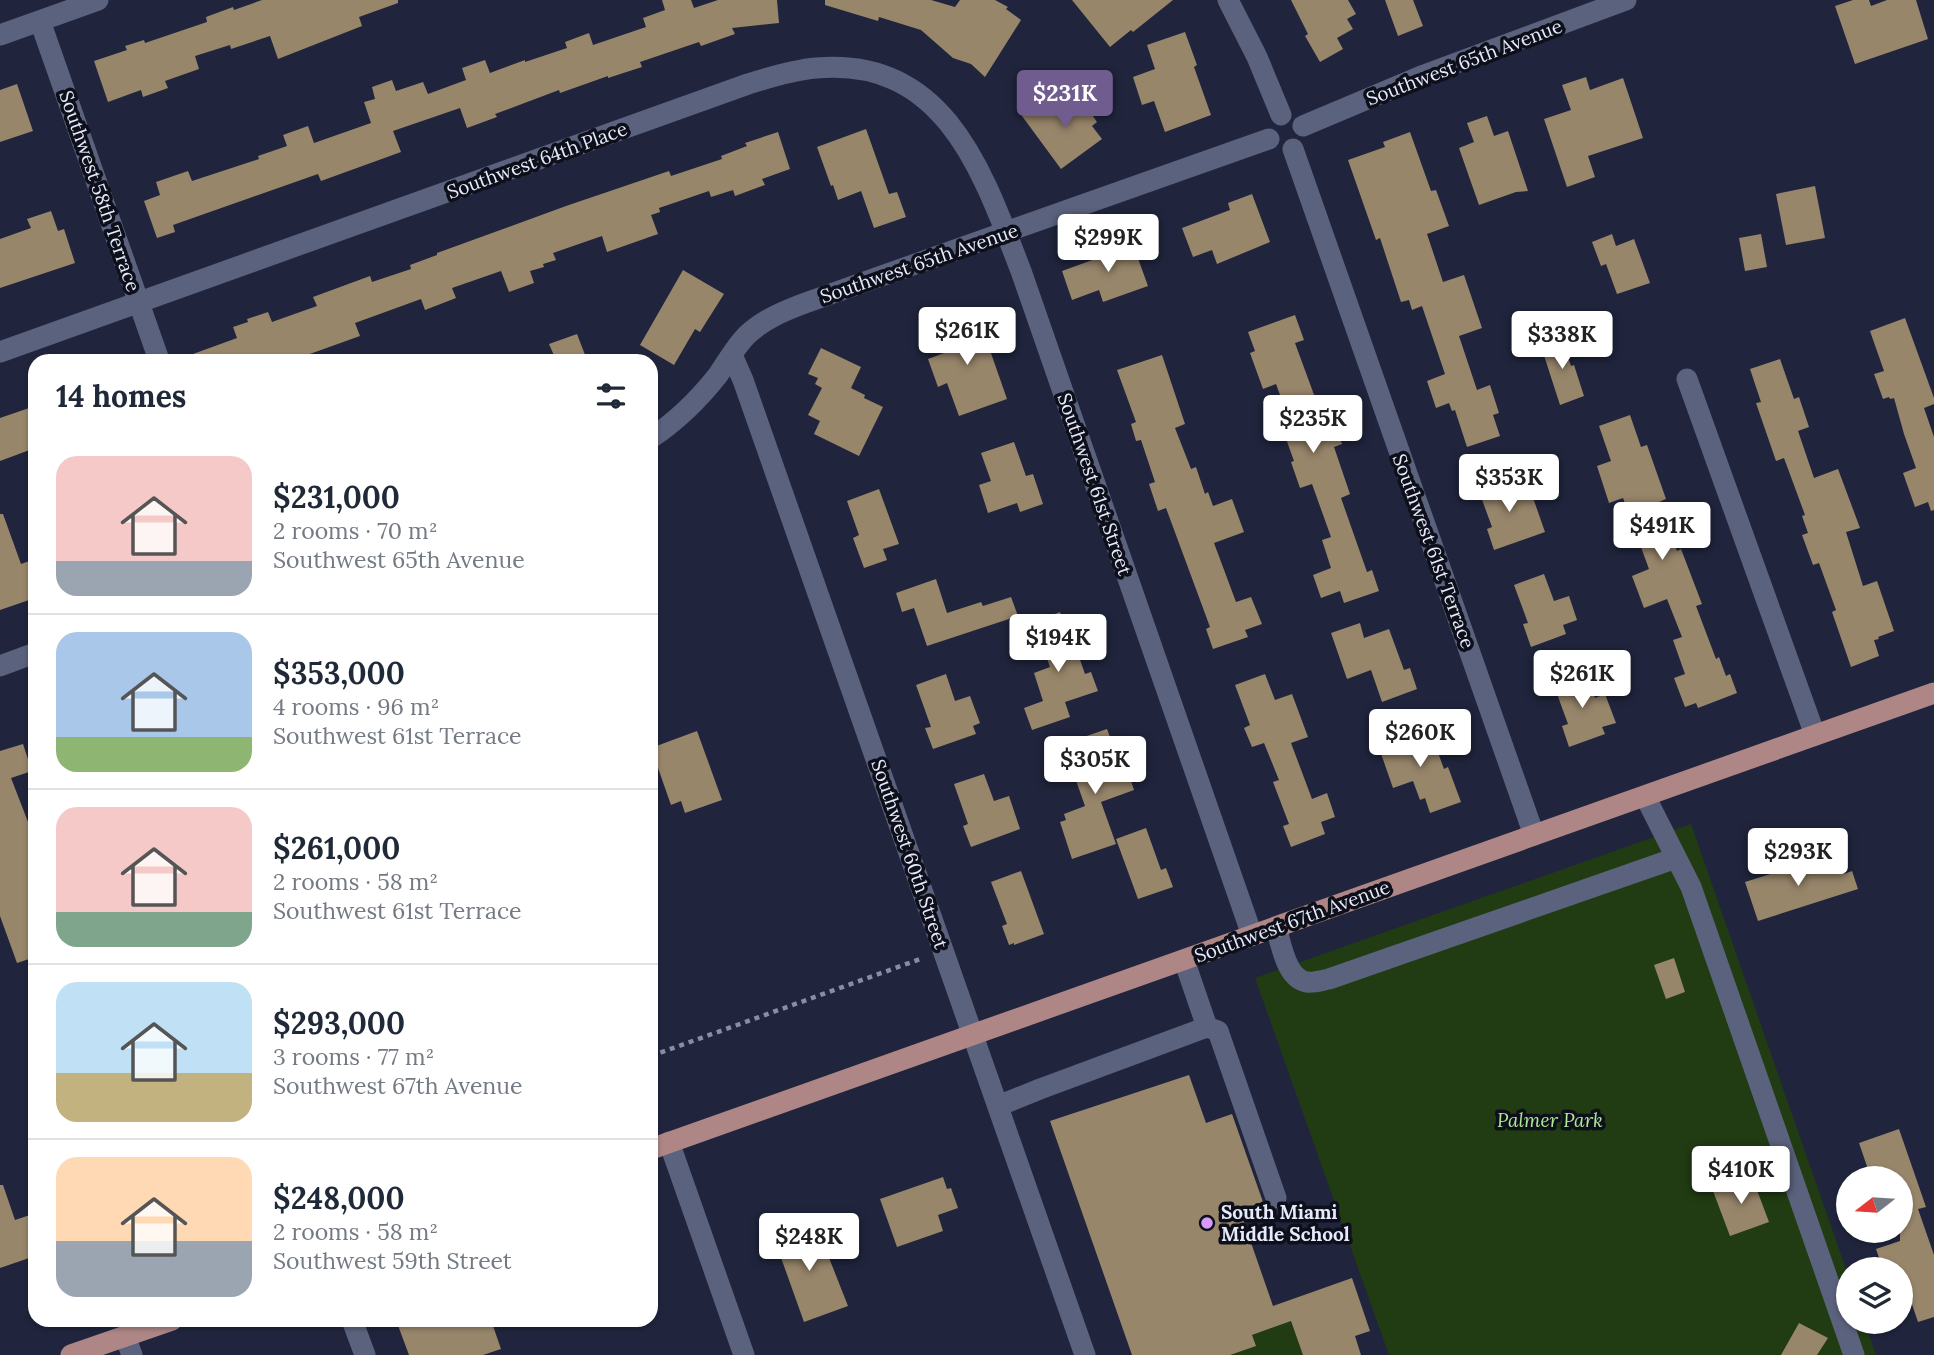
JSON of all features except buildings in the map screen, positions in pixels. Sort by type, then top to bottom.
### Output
[{"type":"main road","name":"Southwest 67th Avenue","points":[[660,1146],[1934,693]]},
{"type":"main road","points":[[71,1355],[128,1346],[160,1327]]},
{"type":"street","points":[[0,35],[99,0]]},
{"type":"street","points":[[1228,0],[1282,115]]},
{"type":"street","name":"Southwest 65th Avenue","points":[[1303,126],[1424,75],[1626,0]]},
{"type":"street","name":"Southwest 58th Terrace","points":[[40,20],[157,354]]},
{"type":"street","name":"Southwest 64th Place","points":[[0,352],[748,83],[819,68],[851,68],[887,76],[934,106],[963,141],[984,180],[1006,233]]},
{"type":"street","points":[[1282,115],[1292,115],[1303,126],[1300,145],[1283,151],[1277,149],[1267,133],[1270,122],[1282,115]]},
{"type":"street","name":"Southwest 65th Avenue","points":[[658,433],[707,389],[745,337],[757,326],[789,309],[1269,139]]},
{"type":"street","name":"Southwest 61st Terrace","points":[[1293,149],[1534,835]]},
{"type":"street","name":"Southwest 61st Street","points":[[1006,233],[1252,935]]},
{"type":"street","name":"Southwest 60th Street","points":[[732,355],[1085,1355]]},
{"type":"street","points":[[1687,379],[1815,735]]},
{"type":"street","points":[[0,666],[28,656]]},
{"type":"street","points":[[1645,796],[1696,900],[1854,1355]]},
{"type":"street","points":[[1276,927],[1295,977],[1307,982],[1329,979],[1676,858]]},
{"type":"street","points":[[1184,960],[1207,1027]]},
{"type":"street","points":[[998,1106],[1207,1027],[1218,1031],[1276,1198]]},
{"type":"street","points":[[660,1146],[744,1355]]},
{"type":"street","points":[[355,1327],[365,1355]]},
{"type":"path","points":[[658,1053],[944,951]]},
{"type":"green space","name":"Palmer Park","points":[[1691,824],[1842,1257],[1836,1257],[1836,1334],[1869,1334],[1876,1355],[1389,1355],[1255,978]]},
{"type":"green space","points":[[1291,1321],[1303,1355],[1199,1355]]},
{"type":"place","name":"South Miami Middle School","points":[[1207,1223]]}]
